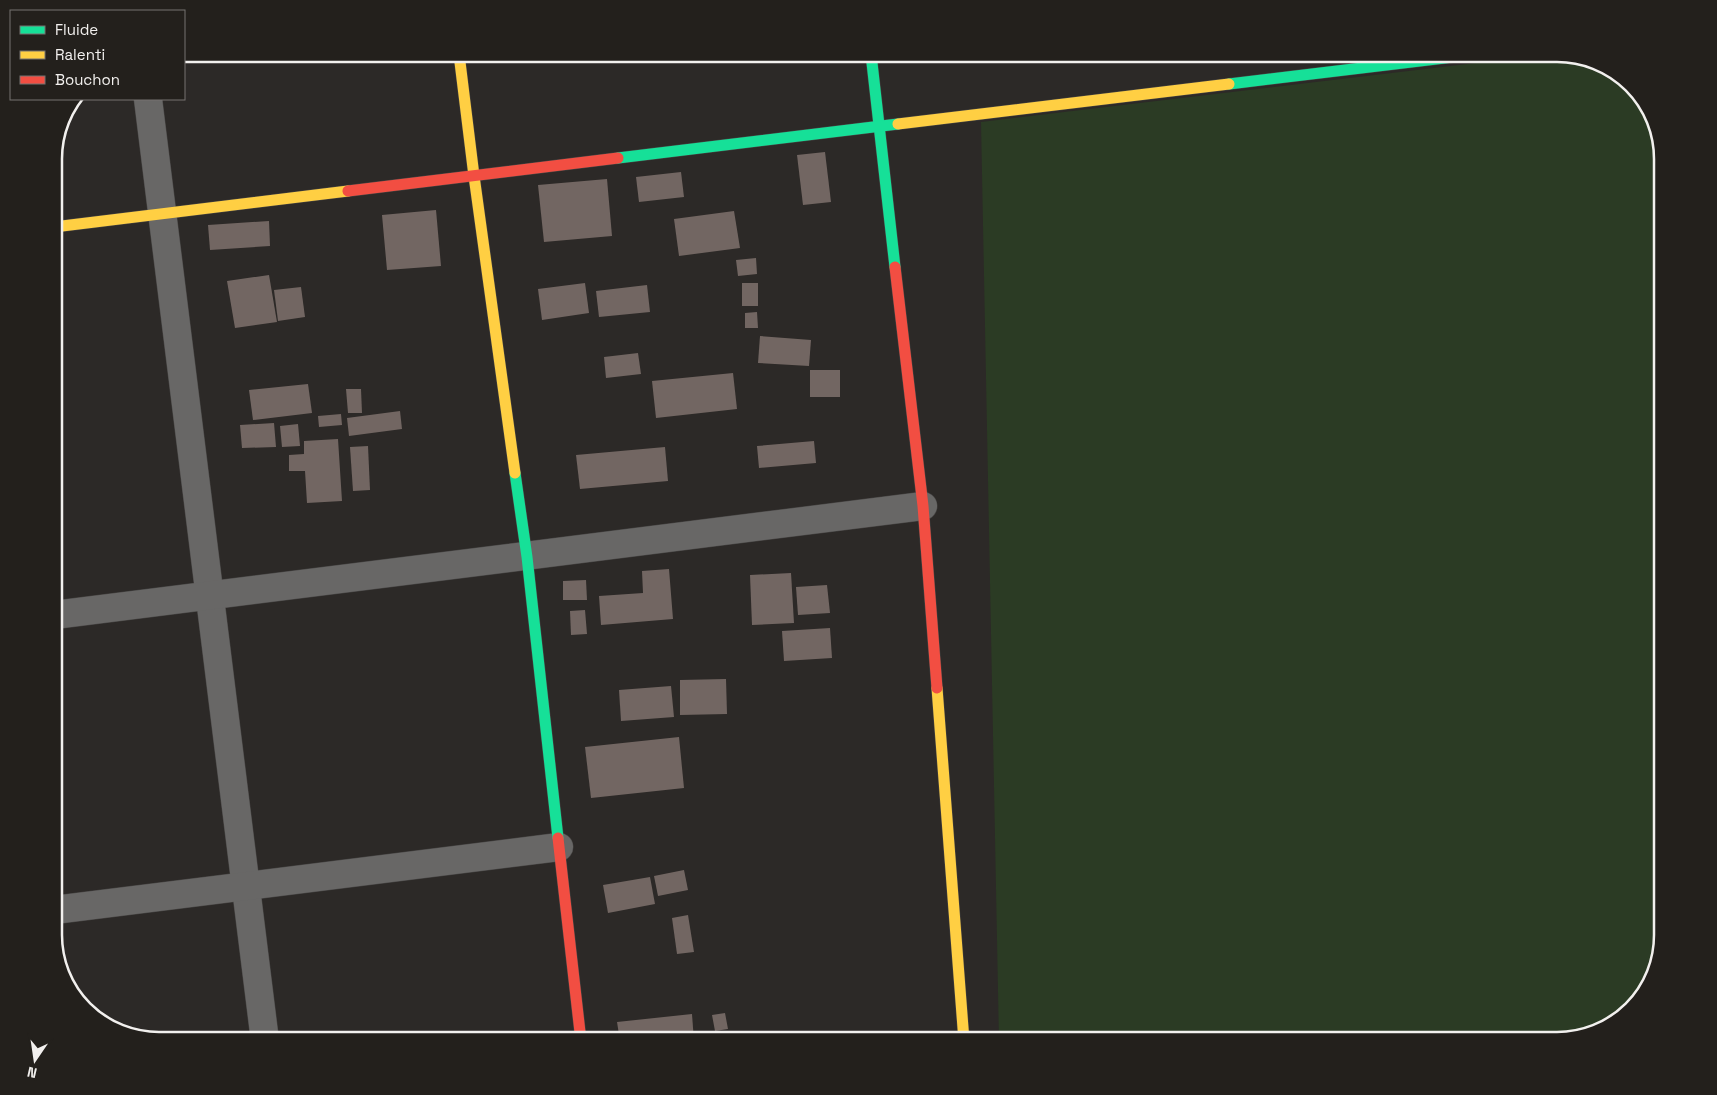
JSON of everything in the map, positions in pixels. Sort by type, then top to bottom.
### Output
[{"type":"street","points":[[460,62],[527,557],[579,1032]]},
{"type":"street","points":[[872,62],[923,506],[963,1032]]},
{"type":"street","points":[[63,226],[1411,62]]},
{"type":"street","points":[[148,100],[264,1032]]},
{"type":"street","points":[[63,613],[527,557],[923,506]]},
{"type":"street","points":[[63,909],[559,847]]},
{"type":"green space","points":[[1485,62],[1558,62],[1583,66],[1611,79],[1630,96],[1642,111],[1654,147],[1654,948],[1642,984],[1630,999],[1611,1016],[1589,1027],[1564,1032],[999,1032],[981,122]]},
{"type":"building","points":[[825,152],[831,202],[803,205],[797,155]]},
{"type":"building","points":[[681,172],[684,197],[639,202],[636,177]]},
{"type":"building","points":[[607,179],[612,236],[544,242],[538,185]]},
{"type":"building","points":[[436,210],[441,266],[387,270],[382,215]]},
{"type":"building","points":[[734,211],[740,248],[679,256],[674,219]]},
{"type":"building","points":[[269,221],[270,246],[210,250],[208,225]]},
{"type":"building","points":[[756,258],[757,274],[738,276],[736,260]]},
{"type":"building","points":[[269,275],[277,322],[235,328],[227,281]]},
{"type":"building","points":[[585,283],[589,313],[542,320],[538,289]]},
{"type":"building","points":[[742,283],[758,283],[758,306],[742,306]]},
{"type":"building","points":[[647,285],[650,312],[599,317],[596,291]]},
{"type":"building","points":[[301,287],[305,317],[278,321],[274,290]]},
{"type":"building","points":[[757,312],[758,328],[745,328],[745,313]]},
{"type":"building","points":[[760,336],[811,340],[809,366],[758,363]]},
{"type":"building","points":[[638,353],[641,374],[606,378],[604,357]]},
{"type":"building","points":[[810,370],[840,370],[840,397],[810,397]]},
{"type":"building","points":[[733,373],[737,409],[656,418],[652,381]]},
{"type":"building","points":[[308,384],[312,413],[253,420],[249,390]]},
{"type":"building","points":[[346,389],[361,389],[362,413],[348,413]]},
{"type":"building","points":[[400,411],[402,429],[349,436],[347,418]]},
{"type":"building","points":[[341,414],[342,425],[319,427],[318,416]]},
{"type":"building","points":[[274,423],[276,447],[242,448],[240,425]]},
{"type":"building","points":[[298,424],[300,446],[282,447],[280,426]]},
{"type":"building","points":[[338,439],[342,501],[307,503],[305,471],[289,471],[289,455],[304,454],[304,441]]},
{"type":"building","points":[[814,441],[816,463],[759,468],[757,446]]},
{"type":"building","points":[[368,446],[370,490],[353,491],[350,447]]},
{"type":"building","points":[[665,447],[668,481],[580,489],[576,455]]},
{"type":"building","points":[[669,569],[673,619],[601,625],[599,596],[643,593],[642,571]]},
{"type":"building","points":[[791,573],[794,623],[752,625],[750,575]]},
{"type":"building","points":[[586,580],[587,600],[563,600],[563,581]]},
{"type":"building","points":[[827,585],[830,613],[798,615],[796,587]]},
{"type":"building","points":[[585,610],[587,634],[571,635],[570,611]]},
{"type":"building","points":[[830,628],[832,658],[784,661],[782,631]]},
{"type":"building","points":[[726,679],[727,714],[680,715],[680,680]]},
{"type":"building","points":[[671,686],[674,717],[621,721],[619,690]]},
{"type":"building","points":[[679,737],[684,788],[591,798],[585,747]]},
{"type":"building","points":[[684,870],[688,890],[658,896],[654,876]]},
{"type":"building","points":[[650,877],[655,904],[608,913],[603,885]]},
{"type":"building","points":[[688,915],[694,952],[677,954],[672,918]]},
{"type":"building","points":[[725,1013],[728,1029],[715,1031],[712,1015]]},
{"type":"building","points":[[692,1014],[693,1032],[619,1032],[617,1022]]},
{"type":"traffic: fast","points":[[872,62],[895,267]]},
{"type":"traffic: fast","points":[[1229,84],[1412,62]]},
{"type":"traffic: fast","points":[[618,158],[898,124]]},
{"type":"traffic: fast","points":[[515,473],[527,557],[558,838]]},
{"type":"traffic: slow","points":[[460,62],[515,473]]},
{"type":"traffic: slow","points":[[898,124],[1229,84]]},
{"type":"traffic: slow","points":[[63,226],[348,191]]},
{"type":"traffic: slow","points":[[937,688],[963,1032]]},
{"type":"traffic: jam","points":[[348,191],[618,158]]},
{"type":"traffic: jam","points":[[895,267],[923,506],[937,688]]},
{"type":"traffic: jam","points":[[558,838],[580,1032]]}]
